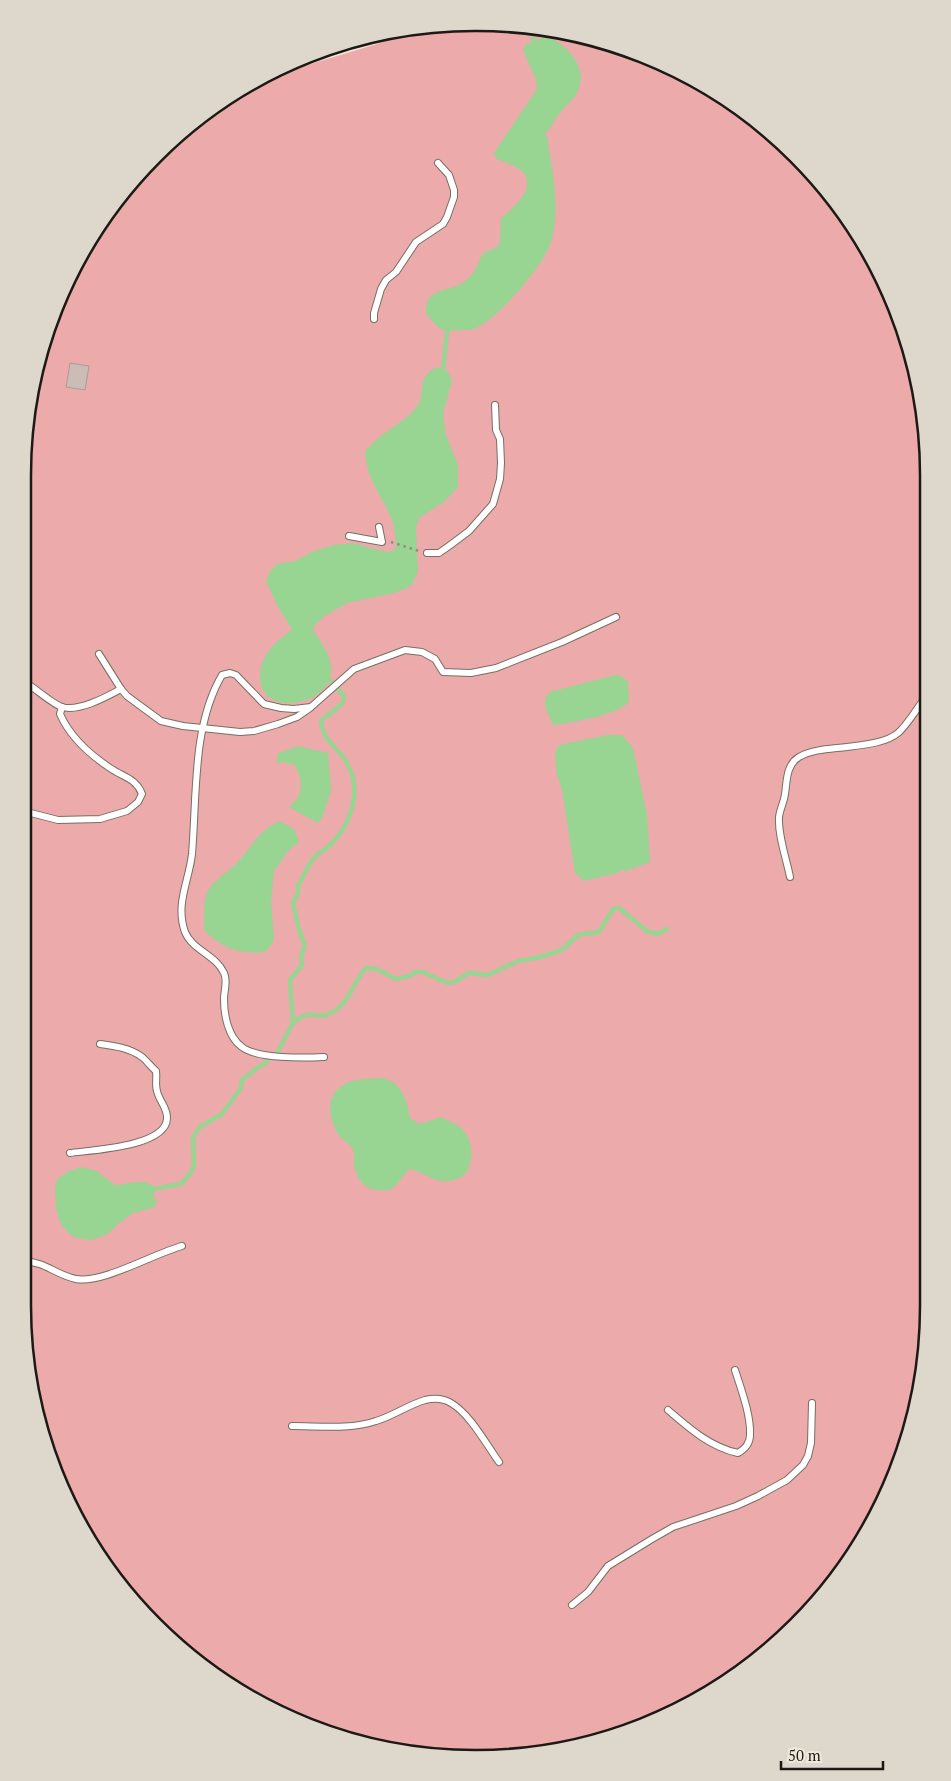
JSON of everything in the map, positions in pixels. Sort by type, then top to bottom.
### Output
[{"type":"lane","points":[[374,319],[374,313],[386,280],[396,272],[416,242],[443,224],[448,217],[454,197],[454,190],[449,176],[438,163]]},
{"type":"lane","points":[[427,553],[439,553],[450,546],[469,531],[493,504],[499,485],[501,462],[500,439],[496,430],[495,405]]},
{"type":"lane","points":[[349,536],[382,542],[379,527]]},
{"type":"lane","points":[[100,654],[127,696],[161,720],[183,726],[240,732],[254,731],[297,717],[311,708],[354,669],[405,650],[422,652],[435,659],[444,672],[471,673],[496,668],[562,642],[616,617]]},
{"type":"lane","points":[[311,708],[288,709],[264,704],[236,674],[222,675],[214,689],[203,727],[191,856],[180,907],[186,934],[192,943],[224,972],[226,980],[224,999],[226,1015],[231,1035],[242,1048],[261,1054],[279,1056],[300,1058],[324,1057]]},
{"type":"lane","points":[[31,686],[62,707],[77,708],[105,698],[121,689]]},
{"type":"lane","points":[[790,877],[783,846],[780,815],[788,769],[792,763],[799,757],[816,750],[857,746],[891,737],[899,732],[920,704]]},
{"type":"lane","points":[[31,813],[58,820],[100,819],[127,811],[138,802],[142,794],[138,784],[109,768],[75,740],[64,725],[60,714],[62,707]]},
{"type":"lane","points":[[70,1153],[136,1144],[164,1129],[167,1121],[167,1113],[157,1091],[156,1071],[133,1052],[121,1047],[100,1044]]},
{"type":"lane","points":[[31,1262],[77,1279],[97,1279],[165,1250],[182,1246]]},
{"type":"lane","points":[[668,1410],[696,1434],[727,1451],[738,1453],[746,1448],[750,1434],[736,1370]]},
{"type":"lane","points":[[292,1426],[376,1422],[425,1400],[443,1399],[452,1403],[475,1427],[499,1462]]},
{"type":"lane","points":[[572,1606],[588,1592],[608,1566],[652,1539],[673,1527],[736,1506],[787,1480],[803,1465],[808,1456],[811,1442],[812,1403]]},
{"type":"path","points":[[387,541],[427,553]]},
{"type":"shaded area","points":[[446,32],[505,32],[533,35],[590,46],[646,65],[698,91],[746,123],[790,161],[828,205],[845,229],[860,253],[886,305],[905,361],[916,418],[920,476],[920,1306],[916,1363],[905,1420],[886,1476],[860,1528],[828,1576],[810,1598],[768,1640],[746,1658],[698,1690],[646,1716],[590,1735],[533,1746],[476,1750],[446,1749],[418,1746],[361,1735],[305,1716],[279,1704],[253,1690],[205,1658],[161,1620],[141,1598],[123,1576],[91,1528],[65,1476],[55,1448],[46,1420],[35,1363],[31,1306],[31,476],[32,446],[40,389],[46,361],[65,305],[91,253],[123,205],[161,161],[205,123],[253,91],[300,67],[391,40],[418,35]]},
{"type":"shaded area","points":[[541,37],[555,41],[568,50],[577,64],[581,78],[577,93],[545,133],[555,189],[555,216],[551,242],[547,252],[530,277],[495,315],[474,329],[446,331],[438,327],[427,315],[427,302],[435,293],[464,282],[473,273],[482,254],[498,246],[501,218],[520,200],[526,189],[527,183],[524,174],[513,166],[497,159],[494,153],[537,89],[536,80],[523,50],[527,43],[535,43]]},
{"type":"shaded area","points":[[437,367],[448,371],[452,381],[443,413],[446,435],[458,465],[458,487],[445,501],[419,518],[416,528],[418,572],[411,586],[395,593],[347,603],[326,615],[314,626],[313,630],[330,660],[331,671],[328,683],[319,693],[307,700],[294,703],[281,702],[270,698],[262,688],[260,674],[262,663],[274,644],[292,629],[278,607],[266,581],[271,569],[278,564],[295,561],[312,552],[333,545],[352,543],[387,552],[395,550],[396,539],[392,520],[370,476],[365,452],[415,409],[421,397],[425,376]]},
{"type":"shaded area","points":[[615,675],[621,676],[628,682],[629,702],[605,715],[557,725],[552,723],[545,703],[550,692]]},
{"type":"shaded area","points":[[607,735],[622,735],[633,748],[647,815],[650,862],[626,871],[620,870],[618,873],[584,881],[575,873],[562,790],[556,771],[555,752],[559,745]]},
{"type":"shaded area","points":[[299,746],[328,752],[331,791],[322,818],[318,823],[289,807],[300,793],[300,777],[295,765],[282,762],[276,763],[278,753]]},
{"type":"shaded area","points":[[280,821],[295,830],[299,842],[289,850],[274,871],[271,901],[274,938],[272,944],[265,952],[247,952],[232,949],[218,942],[204,930],[206,895],[213,884],[236,864],[260,835]]},
{"type":"shaded area","points":[[384,1078],[392,1081],[406,1100],[410,1118],[419,1124],[442,1117],[462,1129],[466,1133],[471,1150],[469,1168],[466,1173],[456,1179],[443,1181],[409,1169],[390,1190],[374,1190],[362,1183],[354,1166],[353,1150],[337,1131],[330,1108],[331,1100],[339,1088],[351,1081]]},
{"type":"shaded area","points":[[82,1167],[97,1171],[115,1185],[142,1182],[152,1185],[155,1188],[153,1200],[157,1197],[155,1207],[133,1213],[108,1234],[91,1240],[73,1237],[61,1225],[56,1209],[55,1189],[57,1179],[69,1171]]},
{"type":"building","points":[[70,363],[89,366],[85,390],[66,387]]},
{"type":"waterway","points":[[532,35],[535,43]]},
{"type":"waterway","points":[[443,370],[447,332]]},
{"type":"waterway","points":[[329,680],[333,683]]},
{"type":"waterway","points":[[277,1053],[293,1023],[290,980],[302,965],[301,955],[305,946],[293,903],[298,893],[298,885],[313,859],[336,839],[343,829],[352,808],[354,796],[352,774],[340,752],[325,735],[321,721],[343,703],[344,696],[338,689]]},
{"type":"waterway","points":[[293,1022],[307,1015],[326,1015],[334,1011],[345,1001],[366,968],[377,969],[396,979],[416,972],[423,972],[447,983],[454,982],[469,973],[488,975],[518,961],[562,950],[578,935],[599,932],[613,909],[619,908],[647,931],[658,934],[667,929]]},
{"type":"waterway","points":[[154,1189],[181,1184],[190,1174],[194,1166],[193,1137],[200,1127],[222,1114],[241,1088],[242,1080],[267,1062]]}]
